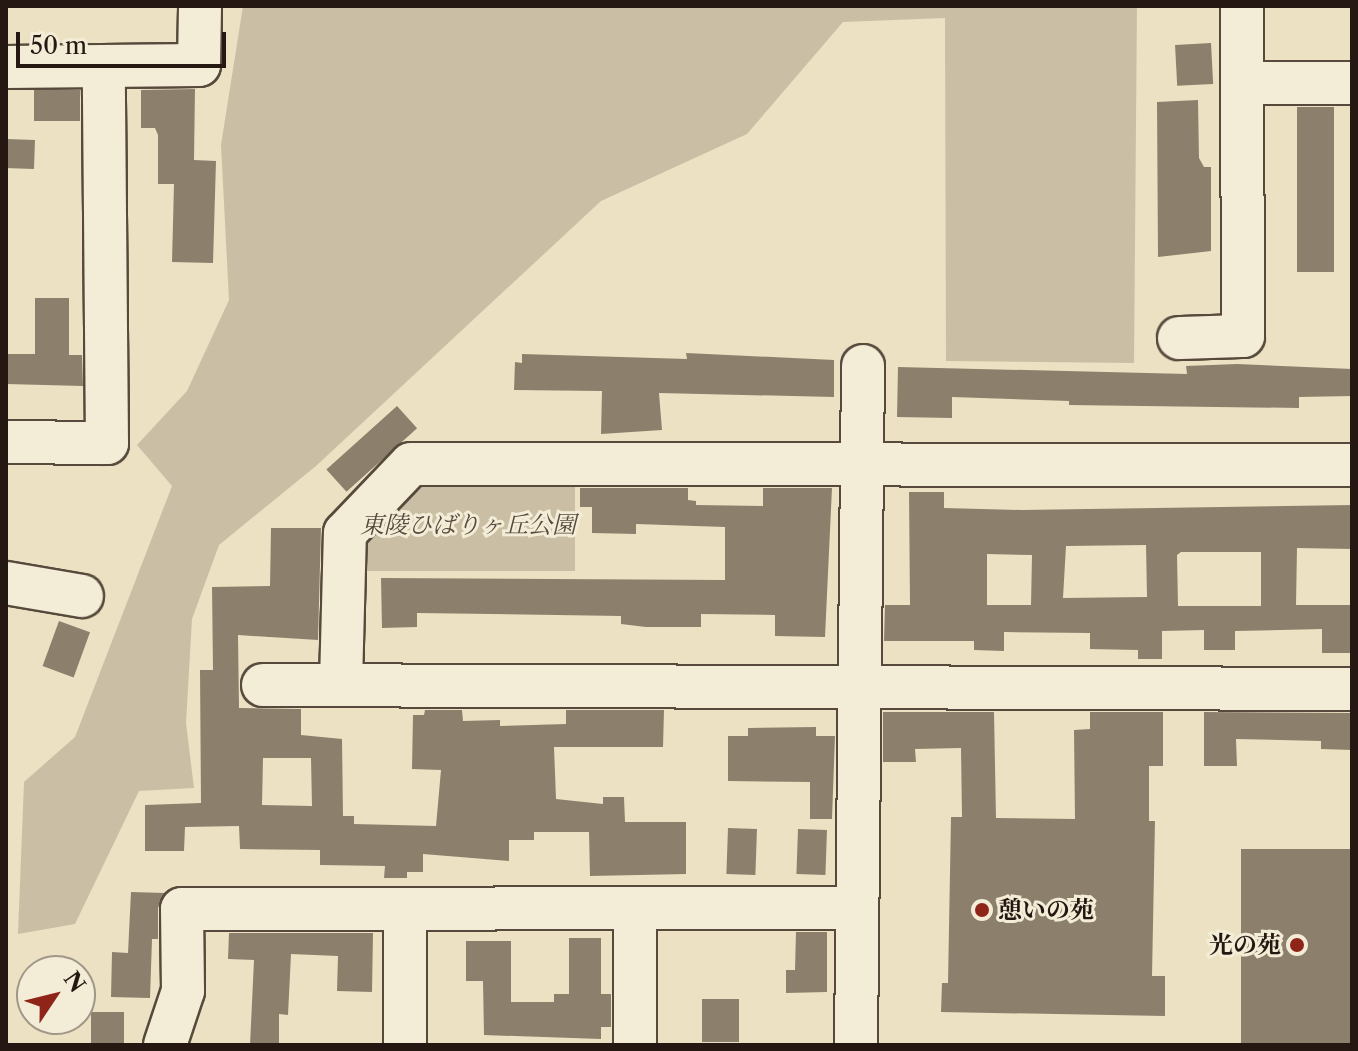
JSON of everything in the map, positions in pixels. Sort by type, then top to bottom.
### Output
[{"type":"street","points":[[6,67],[199,65],[200,6]]},
{"type":"street","points":[[1179,338],[1243,336],[1242,6]]},
{"type":"street","points":[[6,442],[107,443],[104,66]]},
{"type":"street","points":[[1242,83],[1352,83]]},
{"type":"street","points":[[856,1045],[857,690],[863,366]]},
{"type":"street","points":[[341,683],[345,533],[411,464],[860,462],[1352,465]]},
{"type":"street","points":[[6,583],[82,596]]},
{"type":"street","points":[[263,685],[341,683],[857,690],[1352,689]]},
{"type":"street","points":[[165,1045],[183,991],[182,909],[855,908]]},
{"type":"street","points":[[405,910],[405,1045]]},
{"type":"street","points":[[635,910],[635,1045]]},
{"type":"green space","points":[[243,6],[1137,6],[1134,363],[946,361],[945,18],[843,22],[747,134],[601,201],[316,466],[219,545],[192,619],[186,723],[194,788],[139,791],[75,924],[18,934],[24,782],[75,737],[172,486],[137,445],[187,391],[229,300],[221,145]]},
{"type":"green space","name":"東陵ひばりヶ丘公園","points":[[575,479],[575,571],[360,571],[362,540],[424,480]]},
{"type":"building","points":[[1211,43],[1213,84],[1177,86],[1175,45]]},
{"type":"building","points":[[195,89],[194,160],[216,161],[213,263],[172,262],[174,184],[158,184],[158,135],[155,128],[141,128],[141,90]]},
{"type":"building","points":[[34,90],[80,90],[80,121],[34,121]]},
{"type":"building","points":[[1198,100],[1199,158],[1204,167],[1211,167],[1211,251],[1158,257],[1157,102]]},
{"type":"building","points":[[1297,107],[1334,107],[1334,272],[1297,272]]},
{"type":"building","points":[[6,139],[35,140],[34,169],[6,168]]},
{"type":"building","points":[[35,298],[69,298],[69,355],[82,355],[83,386],[6,384],[6,354],[35,354]]},
{"type":"building","points":[[686,353],[834,360],[834,397],[659,393],[662,430],[601,434],[602,391],[514,390],[515,362],[522,363],[522,354],[687,359]]},
{"type":"building","points":[[1237,364],[1352,369],[1352,396],[1299,397],[1299,408],[1069,405],[1069,401],[952,397],[952,418],[897,417],[898,367],[1187,374],[1186,366]]},
{"type":"building","points":[[397,406],[417,428],[346,492],[326,470]]},
{"type":"building","points":[[580,488],[688,488],[688,500],[696,501],[696,505],[763,506],[763,488],[832,488],[825,637],[775,636],[775,615],[701,614],[701,627],[646,627],[621,624],[621,616],[417,613],[417,627],[382,628],[381,578],[725,580],[725,527],[636,524],[636,534],[592,533],[592,507],[580,507]]},
{"type":"building","points":[[909,492],[944,492],[944,508],[1022,510],[1352,505],[1352,549],[1297,548],[1296,605],[1351,605],[1351,653],[1322,653],[1322,629],[1235,631],[1235,650],[1204,650],[1204,630],[1162,631],[1162,659],[1138,659],[1138,650],[1090,649],[1090,633],[1004,632],[1004,651],[974,650],[974,641],[884,641],[885,605],[910,605]],"holes":[[[1146,545],[1147,597],[1063,598],[1066,546]],[[1181,552],[1261,552],[1261,606],[1178,606],[1177,555]],[[987,554],[1032,555],[1031,605],[987,605]]]},
{"type":"building","points":[[271,528],[321,528],[318,640],[238,635],[239,708],[301,709],[301,735],[342,739],[343,816],[354,816],[354,824],[436,826],[441,770],[412,769],[413,715],[424,715],[425,710],[462,710],[463,721],[500,720],[500,726],[566,724],[566,710],[664,710],[663,747],[554,747],[556,799],[603,804],[603,797],[624,797],[625,822],[686,822],[686,874],[590,876],[589,832],[534,832],[534,840],[509,840],[509,861],[423,854],[423,872],[407,872],[407,878],[384,878],[385,866],[320,865],[320,850],[240,849],[239,826],[185,827],[184,851],[145,851],[145,805],[201,803],[200,670],[213,670],[212,587],[270,586]],"holes":[[[263,758],[311,758],[312,806],[262,805]]]},
{"type":"building","points":[[59,621],[90,632],[74,677],[43,666]]},
{"type":"building","name":"憩いの苑","points":[[883,712],[994,712],[996,818],[1075,819],[1074,730],[1090,729],[1090,712],[1163,712],[1163,766],[1149,766],[1149,821],[1155,821],[1152,976],[1165,976],[1165,1016],[941,1012],[942,983],[948,983],[951,817],[962,817],[961,748],[915,749],[916,762],[883,762]]},
{"type":"building","points":[[1204,712],[1352,713],[1352,750],[1321,749],[1321,741],[1236,739],[1237,766],[1204,766]]},
{"type":"building","points":[[816,727],[816,736],[835,736],[832,819],[810,819],[810,782],[728,781],[728,736],[748,736],[748,728]]},
{"type":"building","points":[[728,828],[757,829],[755,875],[726,874]]},
{"type":"building","points":[[798,829],[827,830],[825,875],[796,874]]},
{"type":"building","name":"光の苑","points":[[1241,849],[1352,849],[1352,1045],[1241,1045]]},
{"type":"building","points":[[131,892],[165,893],[158,908],[158,939],[152,939],[150,998],[111,997],[112,952],[128,953]]},
{"type":"building","points":[[796,932],[827,932],[827,992],[786,993],[786,970],[795,970]]},
{"type":"building","points":[[229,933],[373,933],[372,992],[337,991],[338,956],[291,954],[288,1015],[279,1014],[279,1045],[250,1045],[254,960],[228,959]]},
{"type":"building","points":[[569,938],[601,938],[601,994],[611,994],[611,1027],[601,1027],[601,1039],[484,1035],[483,981],[466,981],[466,941],[511,941],[511,1002],[554,1002],[554,994],[569,994]]},
{"type":"building","points":[[702,999],[739,999],[739,1042],[702,1042]]},
{"type":"building","points":[[96,1012],[124,1012],[124,1045],[91,1045],[91,1035],[96,1035]]},
{"type":"place","name":"憩いの苑","points":[[982,910]]},
{"type":"place","name":"光の苑","points":[[1297,945]]}]
